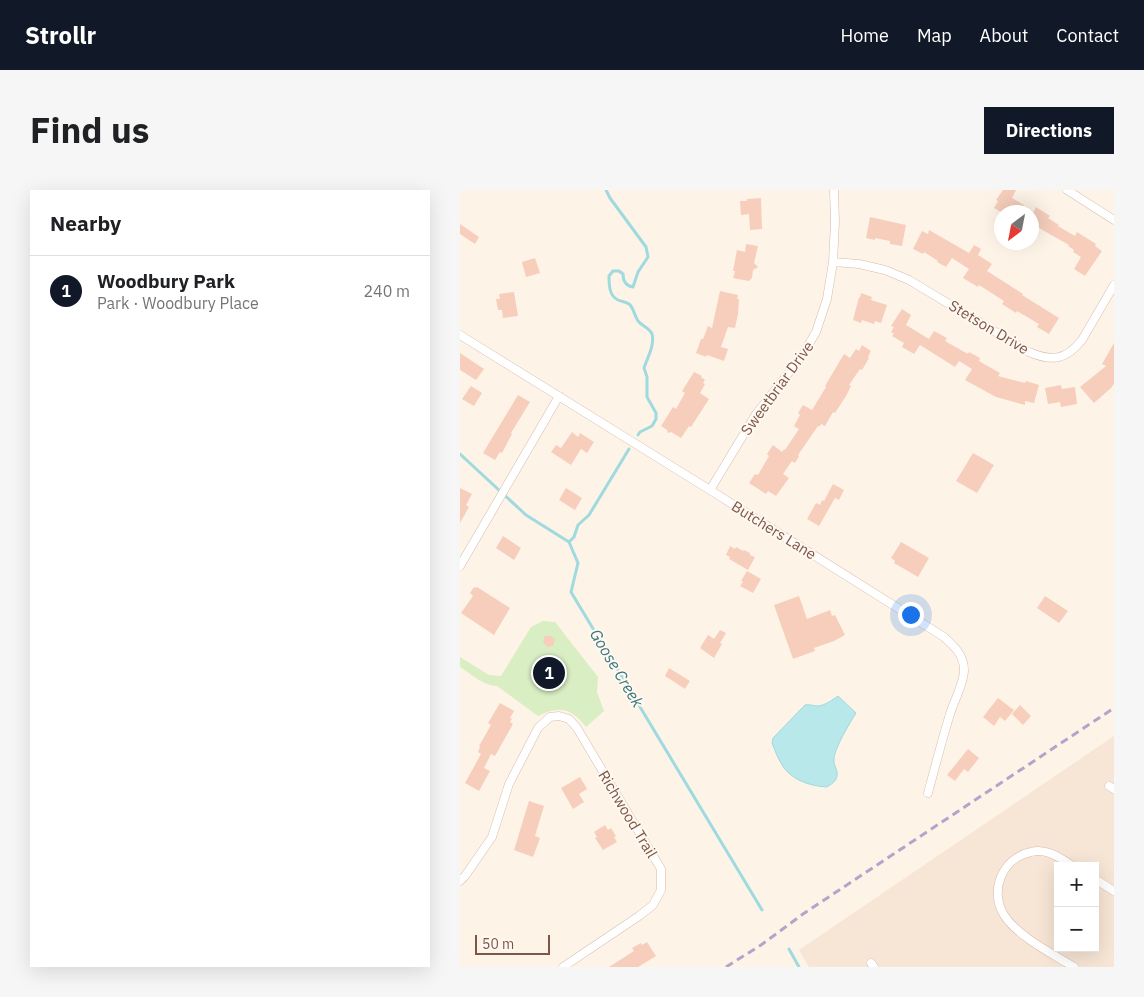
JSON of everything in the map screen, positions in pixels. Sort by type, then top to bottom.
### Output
[{"type":"street","name":"Sweetbriar Drive","points":[[710,490],[756,414],[809,346],[816,332],[827,299],[833,262],[834,190]]},
{"type":"street","points":[[1067,190],[1114,220]]},
{"type":"street","name":"Stetson Drive","points":[[833,262],[859,264],[885,270],[909,280],[1029,352],[1048,359],[1065,355],[1076,348],[1114,285]]},
{"type":"street","name":"Butchers Lane","points":[[460,335],[944,637],[956,648],[963,663],[963,677],[928,793]]},
{"type":"street","points":[[460,566],[558,396]]},
{"type":"street","name":"Richwood Trail","points":[[460,881],[492,837],[509,784],[538,728],[550,717],[559,716],[569,719],[577,728],[661,869],[661,890],[653,905],[563,967]]},
{"type":"street","points":[[1067,862],[1050,853],[1031,852],[1019,857],[1003,870],[997,890],[998,902],[1010,923],[1030,939],[1074,967]]},
{"type":"street","points":[[1099,882],[1114,891]]},
{"type":"shaded area","points":[[1114,736],[1114,967],[809,967],[799,950]]},
{"type":"green space","points":[[543,621],[555,622],[598,677],[597,692],[604,711],[586,727],[576,716],[565,710],[552,710],[538,716],[497,686],[482,682],[460,667],[460,657],[489,675],[501,676],[531,627]]},
{"type":"water","points":[[838,696],[856,713],[842,737],[834,756],[837,776],[833,783],[827,787],[803,782],[788,773],[784,768],[772,743],[773,738],[805,705],[818,706]]},
{"type":"building","points":[[1003,190],[1016,190],[1012,198],[1024,205],[996,205],[998,201],[996,200]]},
{"type":"building","points":[[761,198],[762,229],[750,230],[749,214],[741,215],[740,201]]},
{"type":"building","points":[[1039,209],[1050,216],[1048,218],[1058,226],[1075,236],[1077,232],[1096,244],[1095,246],[1102,251],[1085,276],[1074,269],[1081,257],[1073,252],[1074,250],[1069,245],[1039,228]]},
{"type":"building","points":[[870,217],[906,225],[902,246],[890,244],[890,241],[866,238]]},
{"type":"building","points":[[460,224],[479,237],[475,244],[460,234]]},
{"type":"building","points":[[929,230],[969,253],[974,245],[981,249],[978,255],[992,264],[987,271],[1059,318],[1049,334],[1037,327],[1039,324],[1002,304],[1004,301],[979,285],[978,287],[963,278],[969,269],[952,258],[946,267],[924,252],[923,254],[913,249],[922,231],[928,234]]},
{"type":"building","points":[[746,244],[758,246],[754,263],[758,267],[753,270],[752,278],[749,281],[733,278],[737,250],[745,252]]},
{"type":"building","points":[[535,258],[540,273],[526,277],[522,262]]},
{"type":"building","points":[[720,291],[738,295],[737,299],[739,299],[735,328],[728,327],[721,347],[728,349],[724,361],[696,353],[708,326],[712,328]]},
{"type":"building","points":[[514,292],[518,316],[503,318],[502,310],[498,310],[496,299],[500,299],[499,294]]},
{"type":"building","points":[[861,293],[872,297],[871,300],[887,305],[881,323],[875,321],[874,324],[862,320],[861,323],[853,320]]},
{"type":"building","points":[[902,309],[911,315],[906,325],[929,339],[934,331],[947,338],[945,341],[968,354],[969,352],[980,358],[979,361],[1000,373],[998,376],[1039,385],[1034,403],[1025,401],[1025,405],[996,397],[965,380],[972,369],[959,361],[955,367],[920,345],[914,354],[902,347],[904,343],[892,336],[894,334],[891,332],[894,327],[891,326]]},
{"type":"building","points":[[1114,343],[1114,384],[1094,403],[1080,387],[1106,366],[1102,364]]},
{"type":"building","points":[[862,345],[871,351],[869,358],[862,370],[860,369],[849,385],[851,386],[846,396],[835,413],[833,412],[825,426],[821,424],[818,426],[798,455],[795,463],[792,461],[783,474],[789,478],[776,496],[768,491],[766,494],[749,483],[755,474],[758,475],[773,445],[782,452],[785,450],[799,429],[794,426],[800,415],[798,413],[803,405],[812,410],[844,354],[850,358],[856,349],[859,351]]},
{"type":"building","points":[[460,353],[484,369],[476,380],[460,370]]},
{"type":"building","points":[[694,372],[705,380],[700,393],[709,399],[691,427],[689,426],[681,438],[671,432],[668,433],[661,426],[673,407],[676,409],[685,393],[682,391]]},
{"type":"building","points":[[1061,385],[1062,389],[1075,387],[1077,404],[1061,407],[1060,402],[1048,404],[1045,388]]},
{"type":"building","points":[[471,386],[482,393],[474,406],[462,399]]},
{"type":"building","points":[[518,395],[530,402],[511,433],[502,453],[500,452],[495,460],[483,453]]},
{"type":"building","points":[[572,432],[578,437],[580,433],[594,442],[587,453],[581,449],[571,465],[551,452],[556,445],[561,448]]},
{"type":"building","points":[[973,453],[994,465],[977,493],[956,481]]},
{"type":"building","points":[[833,484],[844,490],[839,500],[835,498],[819,526],[807,519],[816,503],[820,505],[822,500],[824,501]]},
{"type":"building","points":[[460,488],[472,494],[466,505],[469,507],[460,523]]},
{"type":"building","points":[[566,488],[582,498],[575,510],[559,500]]},
{"type":"building","points":[[503,536],[521,548],[514,560],[496,548]]},
{"type":"building","points":[[901,542],[929,558],[918,577],[894,563],[895,561],[891,558]]},
{"type":"building","points":[[730,546],[735,549],[736,547],[744,550],[755,557],[748,570],[729,559],[730,557],[726,555]]},
{"type":"building","points":[[747,571],[761,579],[753,593],[740,586]]},
{"type":"building","points":[[474,587],[477,587],[510,608],[494,635],[461,613],[473,596],[470,593]]},
{"type":"building","points":[[799,596],[807,619],[830,610],[832,616],[835,615],[845,635],[814,648],[815,651],[793,659],[774,605]]},
{"type":"building","points":[[1045,596],[1068,611],[1059,623],[1037,608]]},
{"type":"building","points":[[720,630],[726,633],[714,658],[700,648],[708,635],[714,639]]},
{"type":"building","points":[[545,636],[551,636],[555,640],[553,646],[547,647],[543,642]]},
{"type":"building","points":[[669,668],[690,681],[685,689],[665,676]]},
{"type":"building","points":[[998,698],[1014,710],[1005,721],[1000,717],[994,726],[983,717]]},
{"type":"building","points":[[500,703],[514,711],[510,718],[512,719],[510,722],[513,724],[495,756],[491,754],[484,768],[490,771],[479,791],[465,783],[481,754],[478,752],[479,746],[491,725],[488,723]]},
{"type":"building","points":[[1020,705],[1031,716],[1023,725],[1012,714]]},
{"type":"building","points":[[968,749],[979,758],[968,772],[964,769],[955,781],[947,775]]},
{"type":"building","points":[[580,777],[587,789],[579,794],[584,802],[573,809],[561,788]]},
{"type":"building","points":[[529,801],[544,806],[535,836],[540,838],[533,857],[514,850]]},
{"type":"building","points":[[605,825],[608,830],[611,828],[617,842],[603,850],[595,838],[597,837],[594,832]]},
{"type":"building","points":[[647,942],[656,956],[638,967],[609,967],[634,951],[632,948]]},
{"type":"waterway","points":[[606,190],[646,247],[648,257],[638,272],[633,287],[625,283],[623,274],[619,271],[613,271],[609,276],[610,290],[613,296],[629,304],[638,321],[650,330],[653,338],[652,347],[644,368],[647,377],[647,397],[656,413],[656,419],[652,426],[638,435]]},
{"type":"waterway","points":[[569,542],[574,537],[578,525],[589,515],[629,449]]},
{"type":"waterway","name":"Goose Creek","points":[[460,454],[526,515],[569,542],[578,563],[571,592],[762,910]]},
{"type":"waterway","name":"Goose Creek","points":[[789,949],[799,967]]},
{"type":"railway","points":[[726,967],[1114,708]]},
{"type":"place","name":"Woodbury Park","points":[[549,673]]}]
